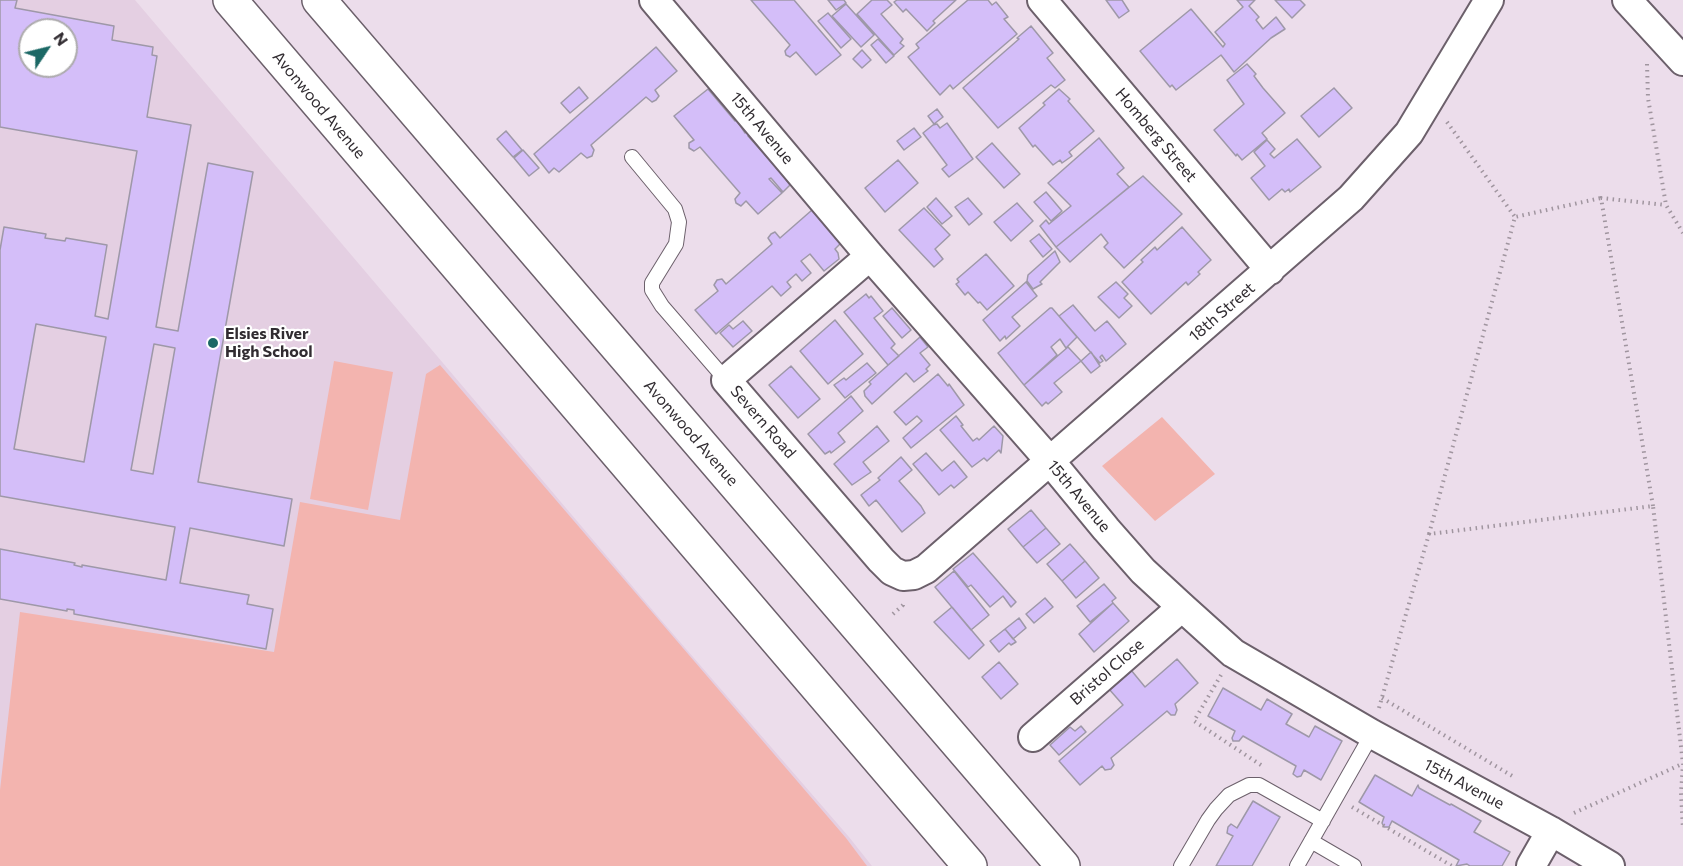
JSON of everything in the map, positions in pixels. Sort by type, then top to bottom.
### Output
[{"type":"main road","name":"Avonwood Avenue","points":[[230,0],[970,866]]},
{"type":"main road","name":"Avonwood Avenue","points":[[319,0],[1063,866]]},
{"type":"street","name":"15th Avenue","points":[[654,0],[870,256],[1136,563],[1182,607],[1233,653],[1372,734],[1551,831],[1610,866]]},
{"type":"street","name":"Homberg Street","points":[[1042,0],[1270,270]]},
{"type":"street","name":"18th Street","points":[[903,576],[914,575],[926,569],[1358,191],[1409,133],[1489,0]]},
{"type":"street","points":[[1627,0],[1683,61]]},
{"type":"street","name":"Severn Road","points":[[870,256],[726,380],[881,560],[892,571],[903,576]]},
{"type":"street","name":"Bristol Close","points":[[1033,737],[1182,607]]},
{"type":"street","points":[[1531,866],[1551,831]]},
{"type":"lane","points":[[632,157],[675,209],[679,222],[676,244],[652,283],[652,290],[662,306],[726,380]]},
{"type":"lane","points":[[1297,866],[1372,734]]},
{"type":"lane","points":[[1181,866],[1208,820],[1229,795],[1249,785],[1259,785],[1323,820]]},
{"type":"lane","points":[[1311,841],[1354,866]]},
{"type":"path","points":[[1646,21],[1648,98],[1666,205],[1683,233]]},
{"type":"path","points":[[1431,99],[1515,217]]},
{"type":"path","points":[[1515,217],[1601,198],[1666,205]]},
{"type":"path","points":[[1601,198],[1653,506],[1683,764],[1681,793],[1683,829]]},
{"type":"path","points":[[1372,734],[1515,217]]},
{"type":"path","points":[[1429,534],[1653,506]]},
{"type":"path","points":[[1233,653],[1194,721],[1267,769],[1259,785]]},
{"type":"path","points":[[1382,698],[1523,783]]},
{"type":"path","points":[[1551,831],[1574,813],[1683,764]]},
{"type":"path","points":[[1336,797],[1445,864],[1452,866]]},
{"type":"shaded area","name":"Elsies River High School","points":[[0,0],[135,0],[872,866],[0,866]]},
{"type":"shaded area","points":[[334,361],[393,372],[368,510],[310,499]]},
{"type":"shaded area","points":[[440,365],[846,838],[867,866],[0,866],[0,790],[20,612],[274,652],[300,502],[400,520],[426,374]]},
{"type":"shaded area","points":[[1162,417],[1215,474],[1155,521],[1102,466]]},
{"type":"building","points":[[0,0],[17,0],[15,8],[70,18],[18,18],[18,78],[78,78],[78,19],[114,26],[112,40],[153,47],[152,55],[157,56],[147,117],[191,125],[156,327],[178,331],[208,163],[253,172],[198,482],[292,499],[284,546],[190,528],[180,583],[249,595],[247,604],[273,609],[266,649],[74,614],[74,610],[67,609],[67,611],[0,599],[0,549],[75,563],[74,565],[82,567],[82,565],[166,580],[175,527],[0,496],[0,250],[4,227],[46,234],[45,238],[65,241],[66,238],[107,245],[95,316],[108,319],[137,151],[0,127]],"holes":[[[36,324],[106,337],[84,462],[14,449]],[[154,344],[175,348],[153,474],[131,470]]]},
{"type":"building","points":[[751,0],[794,0],[841,55],[816,75],[796,52],[790,57],[786,55],[785,51],[790,45]]},
{"type":"building","points":[[828,0],[844,0],[846,3],[836,10]]},
{"type":"building","points":[[872,0],[887,0],[892,5],[881,14],[903,39],[900,43],[904,46],[894,55],[857,14]]},
{"type":"building","points":[[897,0],[956,0],[933,21],[935,23],[927,31],[906,9],[903,12],[894,2]]},
{"type":"building","points":[[968,0],[988,0],[992,5],[996,2],[1008,17],[1004,19],[1017,34],[953,89],[950,85],[940,95],[908,57],[919,48],[916,44]]},
{"type":"building","points":[[1106,0],[1122,0],[1129,11],[1119,18]]},
{"type":"building","points":[[1237,0],[1255,0],[1249,6],[1259,17],[1256,20],[1263,29],[1276,17],[1285,29],[1271,38],[1234,72],[1221,55],[1176,90],[1172,85],[1170,87],[1140,51],[1191,9],[1223,47],[1225,44],[1215,32],[1243,7]]},
{"type":"building","points":[[1275,0],[1300,0],[1305,5],[1292,18]]},
{"type":"building","points":[[846,4],[874,35],[861,47],[832,16]]},
{"type":"building","points":[[828,13],[851,39],[841,48],[818,21]]},
{"type":"building","points":[[1031,26],[1053,53],[1047,58],[1065,80],[1055,88],[1051,85],[998,128],[963,88]]},
{"type":"building","points":[[878,39],[894,56],[886,63],[871,45]]},
{"type":"building","points":[[656,47],[677,71],[655,90],[659,96],[656,100],[652,102],[646,97],[591,145],[594,150],[592,156],[587,158],[581,153],[559,172],[554,168],[549,173],[534,154]]},
{"type":"building","points":[[862,50],[871,60],[862,68],[853,59]]},
{"type":"building","points":[[1247,64],[1256,74],[1254,76],[1263,88],[1285,113],[1262,133],[1267,139],[1242,160],[1214,130],[1244,104],[1227,80]]},
{"type":"building","points":[[579,87],[588,98],[570,113],[561,103]]},
{"type":"building","points":[[1334,88],[1352,108],[1319,137],[1301,116]]},
{"type":"building","points":[[708,89],[735,121],[736,119],[745,133],[747,131],[750,134],[748,136],[779,168],[790,185],[783,192],[771,178],[769,179],[782,193],[758,214],[746,201],[741,206],[736,203],[735,199],[740,193],[700,147],[694,151],[689,148],[689,143],[694,140],[674,116]]},
{"type":"building","points":[[1059,89],[1070,99],[1068,101],[1094,131],[1069,152],[1072,156],[1062,163],[1060,160],[1053,165],[1035,145],[1033,147],[1019,128]]},
{"type":"building","points":[[937,109],[943,117],[934,124],[928,116]]},
{"type":"building","points":[[947,123],[973,159],[949,177],[942,169],[947,165],[923,133],[933,125],[937,124],[940,128]]},
{"type":"building","points":[[914,128],[921,137],[904,150],[897,141]]},
{"type":"building","points":[[506,131],[522,150],[513,157],[497,139]]},
{"type":"building","points":[[1099,138],[1124,168],[1117,174],[1129,187],[1056,247],[1040,226],[1046,220],[1049,224],[1071,206],[1048,183]]},
{"type":"building","points":[[1297,139],[1321,167],[1290,192],[1289,189],[1285,192],[1282,189],[1269,200],[1251,178],[1265,166],[1254,152],[1267,140],[1275,149],[1270,154],[1274,158]]},
{"type":"building","points":[[992,143],[1020,174],[1004,188],[976,157]]},
{"type":"building","points":[[523,150],[539,168],[529,176],[514,158]]},
{"type":"building","points":[[898,160],[918,183],[885,212],[865,188]]},
{"type":"building","points":[[1143,176],[1182,214],[1124,268],[1104,247],[1108,243],[1101,234],[1070,262],[1056,247]]},
{"type":"building","points":[[1046,192],[1062,211],[1051,221],[1034,202]]},
{"type":"building","points":[[936,198],[952,216],[942,224],[927,207]]},
{"type":"building","points":[[968,198],[982,214],[969,225],[955,207]]},
{"type":"building","points":[[1017,203],[1033,221],[1011,241],[994,222]]},
{"type":"building","points":[[924,208],[950,235],[935,249],[943,259],[934,267],[899,230]]},
{"type":"building","points":[[812,210],[841,243],[835,249],[839,259],[824,271],[810,254],[801,261],[811,273],[802,281],[796,274],[787,282],[791,287],[781,296],[772,286],[716,334],[695,310],[718,291],[714,285],[717,280],[722,279],[726,284],[772,244],[768,238],[771,234],[775,232],[780,238]]},
{"type":"building","points":[[1182,227],[1211,260],[1188,285],[1186,282],[1151,314],[1122,282],[1155,247],[1157,250]]},
{"type":"building","points":[[1039,234],[1052,249],[1043,257],[1030,241]]},
{"type":"building","points":[[1055,251],[1060,262],[1040,282],[1042,284],[1033,289],[1027,281],[1028,275]]},
{"type":"building","points":[[986,254],[1014,286],[987,310],[968,292],[965,295],[956,284],[959,282],[957,279]]},
{"type":"building","points":[[1026,282],[1037,296],[1012,317],[1020,326],[1006,339],[1005,336],[1000,341],[983,320]]},
{"type":"building","points":[[1116,282],[1128,294],[1124,298],[1132,306],[1119,318],[1098,297]]},
{"type":"building","points":[[866,294],[869,298],[871,296],[883,311],[874,318],[895,344],[891,348],[899,356],[888,365],[844,312]]},
{"type":"building","points":[[1073,305],[1095,331],[1107,321],[1126,344],[1106,361],[1102,355],[1100,357],[1103,361],[1100,363],[1059,316]]},
{"type":"building","points":[[892,308],[911,330],[902,338],[883,316]]},
{"type":"building","points":[[1050,308],[1077,337],[1066,348],[1060,339],[1051,347],[1057,355],[1024,385],[998,353]]},
{"type":"building","points":[[835,320],[863,354],[828,384],[800,351]]},
{"type":"building","points":[[743,321],[752,331],[733,347],[720,333],[729,325],[733,329]]},
{"type":"building","points":[[920,337],[928,347],[920,353],[930,365],[926,369],[928,371],[914,382],[906,373],[872,404],[864,391],[871,384],[869,382]]},
{"type":"building","points":[[1068,347],[1081,361],[1054,383],[1062,392],[1048,404],[1046,402],[1042,406],[1024,385]]},
{"type":"building","points":[[1091,352],[1100,366],[1091,373],[1081,361]]},
{"type":"building","points":[[867,363],[876,373],[845,398],[834,385],[844,378],[846,380]]},
{"type":"building","points":[[791,366],[820,399],[798,418],[769,385]]},
{"type":"building","points":[[938,374],[948,386],[949,384],[964,405],[911,448],[903,438],[922,421],[917,416],[906,425],[894,412]]},
{"type":"building","points":[[851,396],[863,411],[838,433],[845,442],[831,453],[830,451],[825,454],[808,434]]},
{"type":"building","points":[[956,416],[973,441],[977,438],[979,440],[994,426],[1003,436],[1001,453],[999,450],[987,461],[984,458],[972,467],[940,430]]},
{"type":"building","points":[[877,426],[889,441],[863,462],[871,472],[852,485],[834,464]]},
{"type":"building","points":[[926,453],[942,471],[954,461],[967,477],[954,488],[951,485],[939,495],[913,464]]},
{"type":"building","points":[[901,457],[912,470],[899,481],[925,513],[902,532],[876,500],[869,506],[861,495],[880,480],[878,478]]},
{"type":"building","points":[[1031,510],[1046,528],[1023,547],[1008,529]]},
{"type":"building","points":[[1046,528],[1060,544],[1037,563],[1023,547]]},
{"type":"building","points":[[1070,544],[1085,561],[1062,581],[1047,564]]},
{"type":"building","points":[[973,553],[1016,602],[1011,607],[1003,596],[990,607],[971,585],[968,587],[953,569]]},
{"type":"building","points":[[1085,561],[1099,578],[1076,598],[1062,581]]},
{"type":"building","points":[[954,571],[989,615],[971,630],[935,587]]},
{"type":"building","points":[[1104,584],[1116,598],[1090,622],[1077,606]]},
{"type":"building","points":[[1045,598],[1053,607],[1034,623],[1026,614]]},
{"type":"building","points":[[1113,603],[1129,621],[1094,652],[1079,634]]},
{"type":"building","points":[[952,607],[984,645],[969,659],[934,622]]},
{"type":"building","points":[[1019,618],[1026,628],[1013,639],[1005,629]]},
{"type":"building","points":[[1005,629],[1016,642],[1011,645],[1009,643],[999,652],[990,641]]},
{"type":"building","points":[[1177,659],[1198,683],[1175,704],[1177,710],[1175,715],[1167,711],[1111,758],[1114,765],[1111,769],[1105,770],[1102,766],[1080,785],[1059,761],[1123,705],[1109,689],[1131,670],[1145,687]]},
{"type":"building","points":[[999,662],[1018,684],[1001,699],[982,677]]},
{"type":"building","points":[[1223,688],[1261,710],[1267,699],[1292,714],[1286,724],[1309,737],[1315,726],[1342,741],[1321,780],[1304,770],[1301,776],[1297,777],[1293,774],[1296,766],[1243,736],[1239,741],[1233,741],[1235,731],[1208,716]]},
{"type":"building","points":[[1081,726],[1086,732],[1059,755],[1050,745],[1070,727],[1075,731]]},
{"type":"building","points":[[1375,775],[1412,796],[1418,785],[1419,788],[1481,821],[1474,832],[1510,852],[1502,866],[1470,866],[1467,864],[1456,866],[1459,860],[1392,821],[1389,827],[1384,827],[1382,823],[1384,817],[1359,802]]},
{"type":"building","points":[[1253,801],[1280,817],[1252,866],[1216,866],[1233,836],[1227,833],[1228,827],[1231,824],[1237,828]]},
{"type":"place","name":"Elsies River High School","points":[[213,343]]}]
